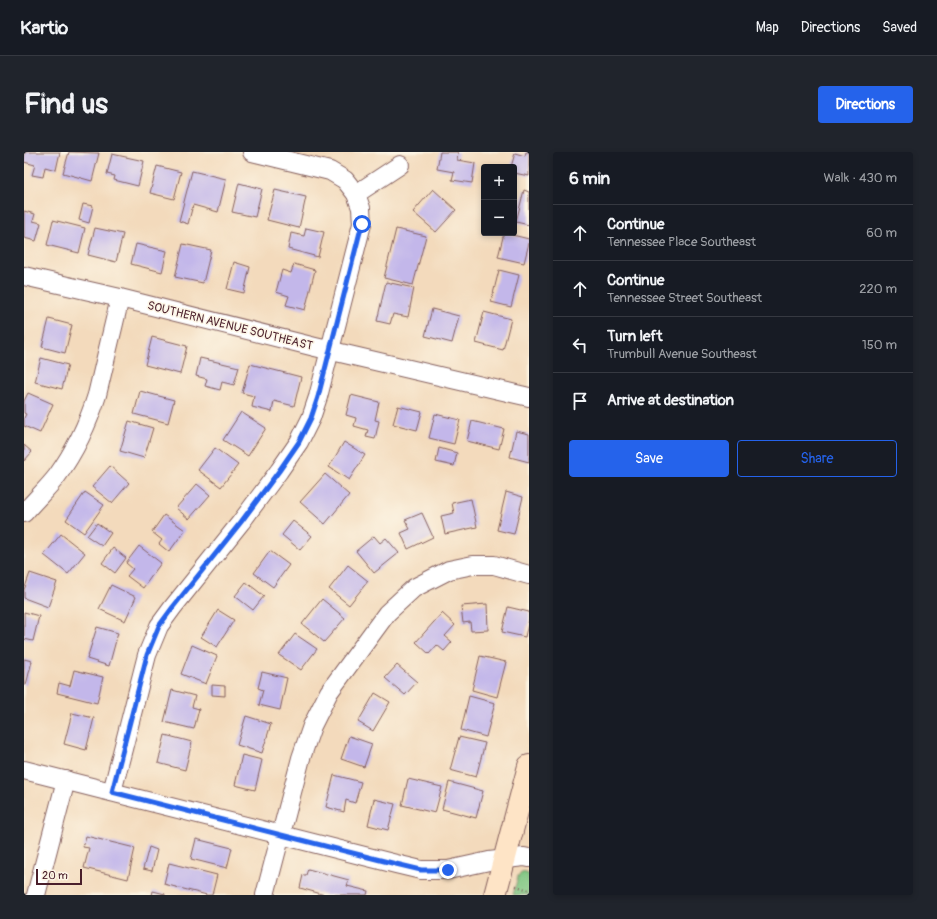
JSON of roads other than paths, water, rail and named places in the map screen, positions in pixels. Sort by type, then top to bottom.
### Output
[{"type":"street","points":[[112,792],[147,655],[159,626],[246,516],[279,471],[299,442],[311,418],[318,397],[362,224],[361,208],[356,194],[345,180],[330,171],[252,152]]},
{"type":"street","points":[[356,194],[400,165]]},
{"type":"street","name":"SOUTHERN AVENUE SOUTHEAST","points":[[24,276],[120,298],[251,332],[529,396]]},
{"type":"street","points":[[24,513],[56,476],[81,436],[97,395],[120,298]]},
{"type":"street","points":[[265,895],[301,758],[312,726],[329,692],[387,613],[414,588],[450,570],[473,565],[494,565],[529,575]]},
{"type":"street","points":[[495,895],[529,766]]},
{"type":"street","points":[[24,770],[421,870],[448,870],[489,861],[524,857],[529,858]]},
{"type":"street","points":[[36,895],[66,780]]}]
